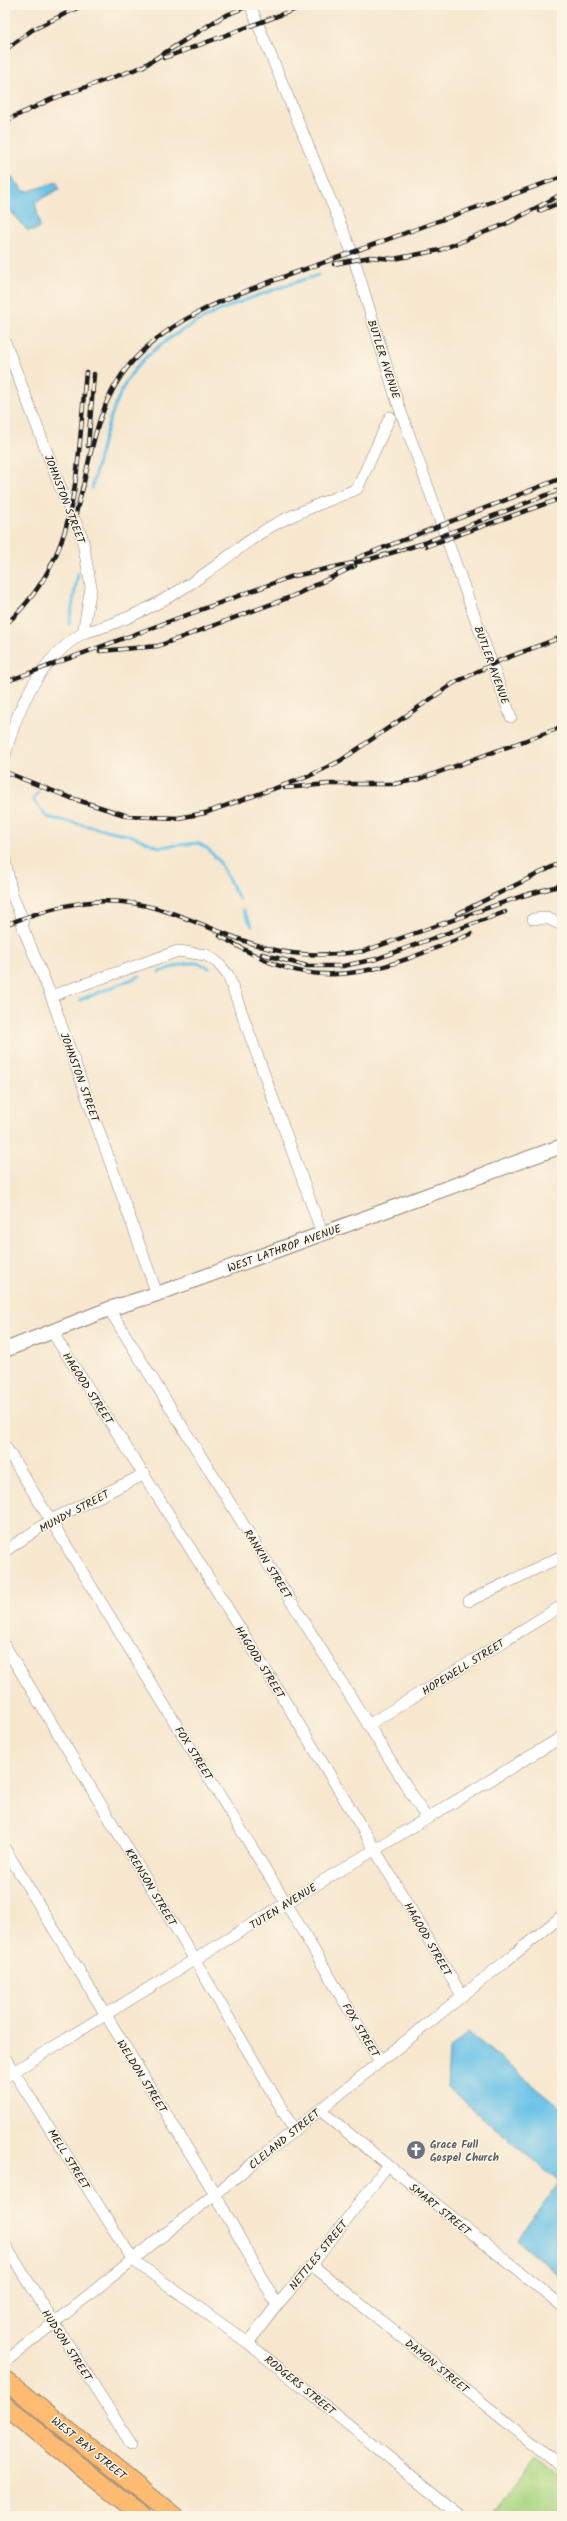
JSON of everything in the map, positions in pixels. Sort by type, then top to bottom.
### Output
[{"type":"main road","name":"WEST BAY STREET","points":[[5,2380],[174,2516]]},
{"type":"main road","name":"WEST BAY STREET","points":[[5,2406],[137,2514]]},
{"type":"street","name":"BUTLER AVENUE","points":[[250,5],[352,252],[397,401],[511,717]]},
{"type":"street","name":"JOHNSTON STREET","points":[[5,342],[59,484],[82,537],[91,587],[83,633]]},
{"type":"street","points":[[5,756],[21,707],[33,685],[63,646],[83,633],[99,629],[141,611],[205,574],[271,527],[294,514],[357,489],[390,417]]},
{"type":"street","name":"JOHNSTON STREET","points":[[5,860],[12,895],[22,918],[23,928],[51,996],[157,1294]]},
{"type":"street","points":[[533,919],[548,918],[562,925]]},
{"type":"street","points":[[51,996],[178,952],[206,955],[217,962],[228,975],[322,1233]]},
{"type":"street","name":"WEST LATHROP AVENUE","points":[[5,1350],[109,1309],[157,1294],[562,1146]]},
{"type":"street","name":"RANKIN STREET","points":[[109,1309],[427,1819]]},
{"type":"street","name":"HAGOOD STREET","points":[[52,1332],[145,1474],[376,1850],[462,1996]]},
{"type":"street","name":"FOX STREET","points":[[5,1446],[286,1903],[380,2062]]},
{"type":"street","name":"MUNDY STREET","points":[[5,1550],[51,1520],[145,1474]]},
{"type":"street","points":[[469,1601],[562,1556]]},
{"type":"street","name":"HOPEWELL STREET","points":[[368,1725],[560,1609]]},
{"type":"street","name":"KRENSON STREET","points":[[5,1646],[195,1960],[294,2130]]},
{"type":"street","name":"TUTEN AVENUE","points":[[9,2074],[286,1903],[562,1737]]},
{"type":"street","name":"WELDON STREET","points":[[5,1849],[215,2194],[277,2305]]},
{"type":"street","name":"CLELAND STREET","points":[[5,2362],[562,1916]]},
{"type":"street","name":"MELL STREET","points":[[5,2058],[9,2074],[133,2260]]},
{"type":"street","name":"SMART STREET","points":[[320,2110],[562,2306]]},
{"type":"street","name":"NETTLES STREET","points":[[248,2343],[277,2305],[312,2265],[388,2166]]},
{"type":"street","name":"HUDSON STREET","points":[[5,2245],[130,2444]]},
{"type":"street","name":"RODGERS STREET","points":[[133,2260],[248,2343],[461,2516]]},
{"type":"street","name":"DAMON STREET","points":[[312,2265],[562,2468]]},
{"type":"street","points":[[137,2514],[148,2496]]},
{"type":"green space","points":[[535,2459],[562,2482],[562,2516],[491,2516]]},
{"type":"water","points":[[5,170],[24,191],[29,191],[57,182],[59,189],[35,202],[40,227],[35,230],[27,230],[5,204]]},
{"type":"water","points":[[468,2032],[562,2109],[562,2278],[517,2240],[559,2182],[447,2087],[449,2050]]},
{"type":"waterway","points":[[92,488],[109,421],[125,384],[140,363],[160,345],[184,329],[211,315],[267,292],[318,275]]},
{"type":"waterway","points":[[69,624],[78,574]]},
{"type":"waterway","points":[[38,792],[33,800],[47,817],[133,836],[159,847],[198,843],[208,849],[219,861],[239,899]]},
{"type":"waterway","points":[[243,910],[252,926]]},
{"type":"waterway","points":[[159,972],[191,963],[197,963],[209,968]]},
{"type":"waterway","points":[[80,1000],[140,976]]},
{"type":"railway","points":[[5,50],[32,30],[83,5]]},
{"type":"railway","points":[[5,121],[52,99],[142,67],[222,17],[250,5]]},
{"type":"railway","points":[[164,58],[307,5]]},
{"type":"railway","points":[[82,491],[99,424],[105,407],[120,377],[131,363],[151,343],[174,326],[200,311],[256,287],[562,177]]},
{"type":"railway","points":[[334,264],[370,257],[394,259],[440,250],[508,223],[562,194]]},
{"type":"railway","points":[[539,211],[562,202]]},
{"type":"railway","points":[[5,625],[30,599],[49,570],[62,540],[71,509],[76,476],[86,372]]},
{"type":"railway","points":[[88,446],[94,374]]},
{"type":"railway","points":[[357,558],[562,478]]},
{"type":"railway","points":[[74,521],[83,486]]},
{"type":"railway","points":[[5,682],[290,577],[371,559],[421,544],[562,489]]},
{"type":"railway","points":[[427,546],[562,498]]},
{"type":"railway","points":[[100,651],[158,646],[293,596],[355,566]]},
{"type":"railway","points":[[5,772],[71,798],[128,816],[178,818],[205,813],[307,777],[340,761],[454,683],[501,660],[562,637]]},
{"type":"railway","points":[[285,788],[328,784],[394,784],[420,779],[562,727]]},
{"type":"railway","points":[[457,914],[562,862]]},
{"type":"railway","points":[[5,925],[63,906],[93,902],[123,902],[160,909],[231,936],[279,951],[315,955],[339,954],[364,951],[522,896],[562,885]]},
{"type":"railway","points":[[262,954],[307,966],[343,966],[376,959],[505,912]]},
{"type":"railway","points":[[220,936],[277,965],[303,972],[327,974],[352,973],[376,968],[423,953],[471,934]]},
{"type":"place","name":"Grace Full Gospel Church","points":[[416,2150]]}]
